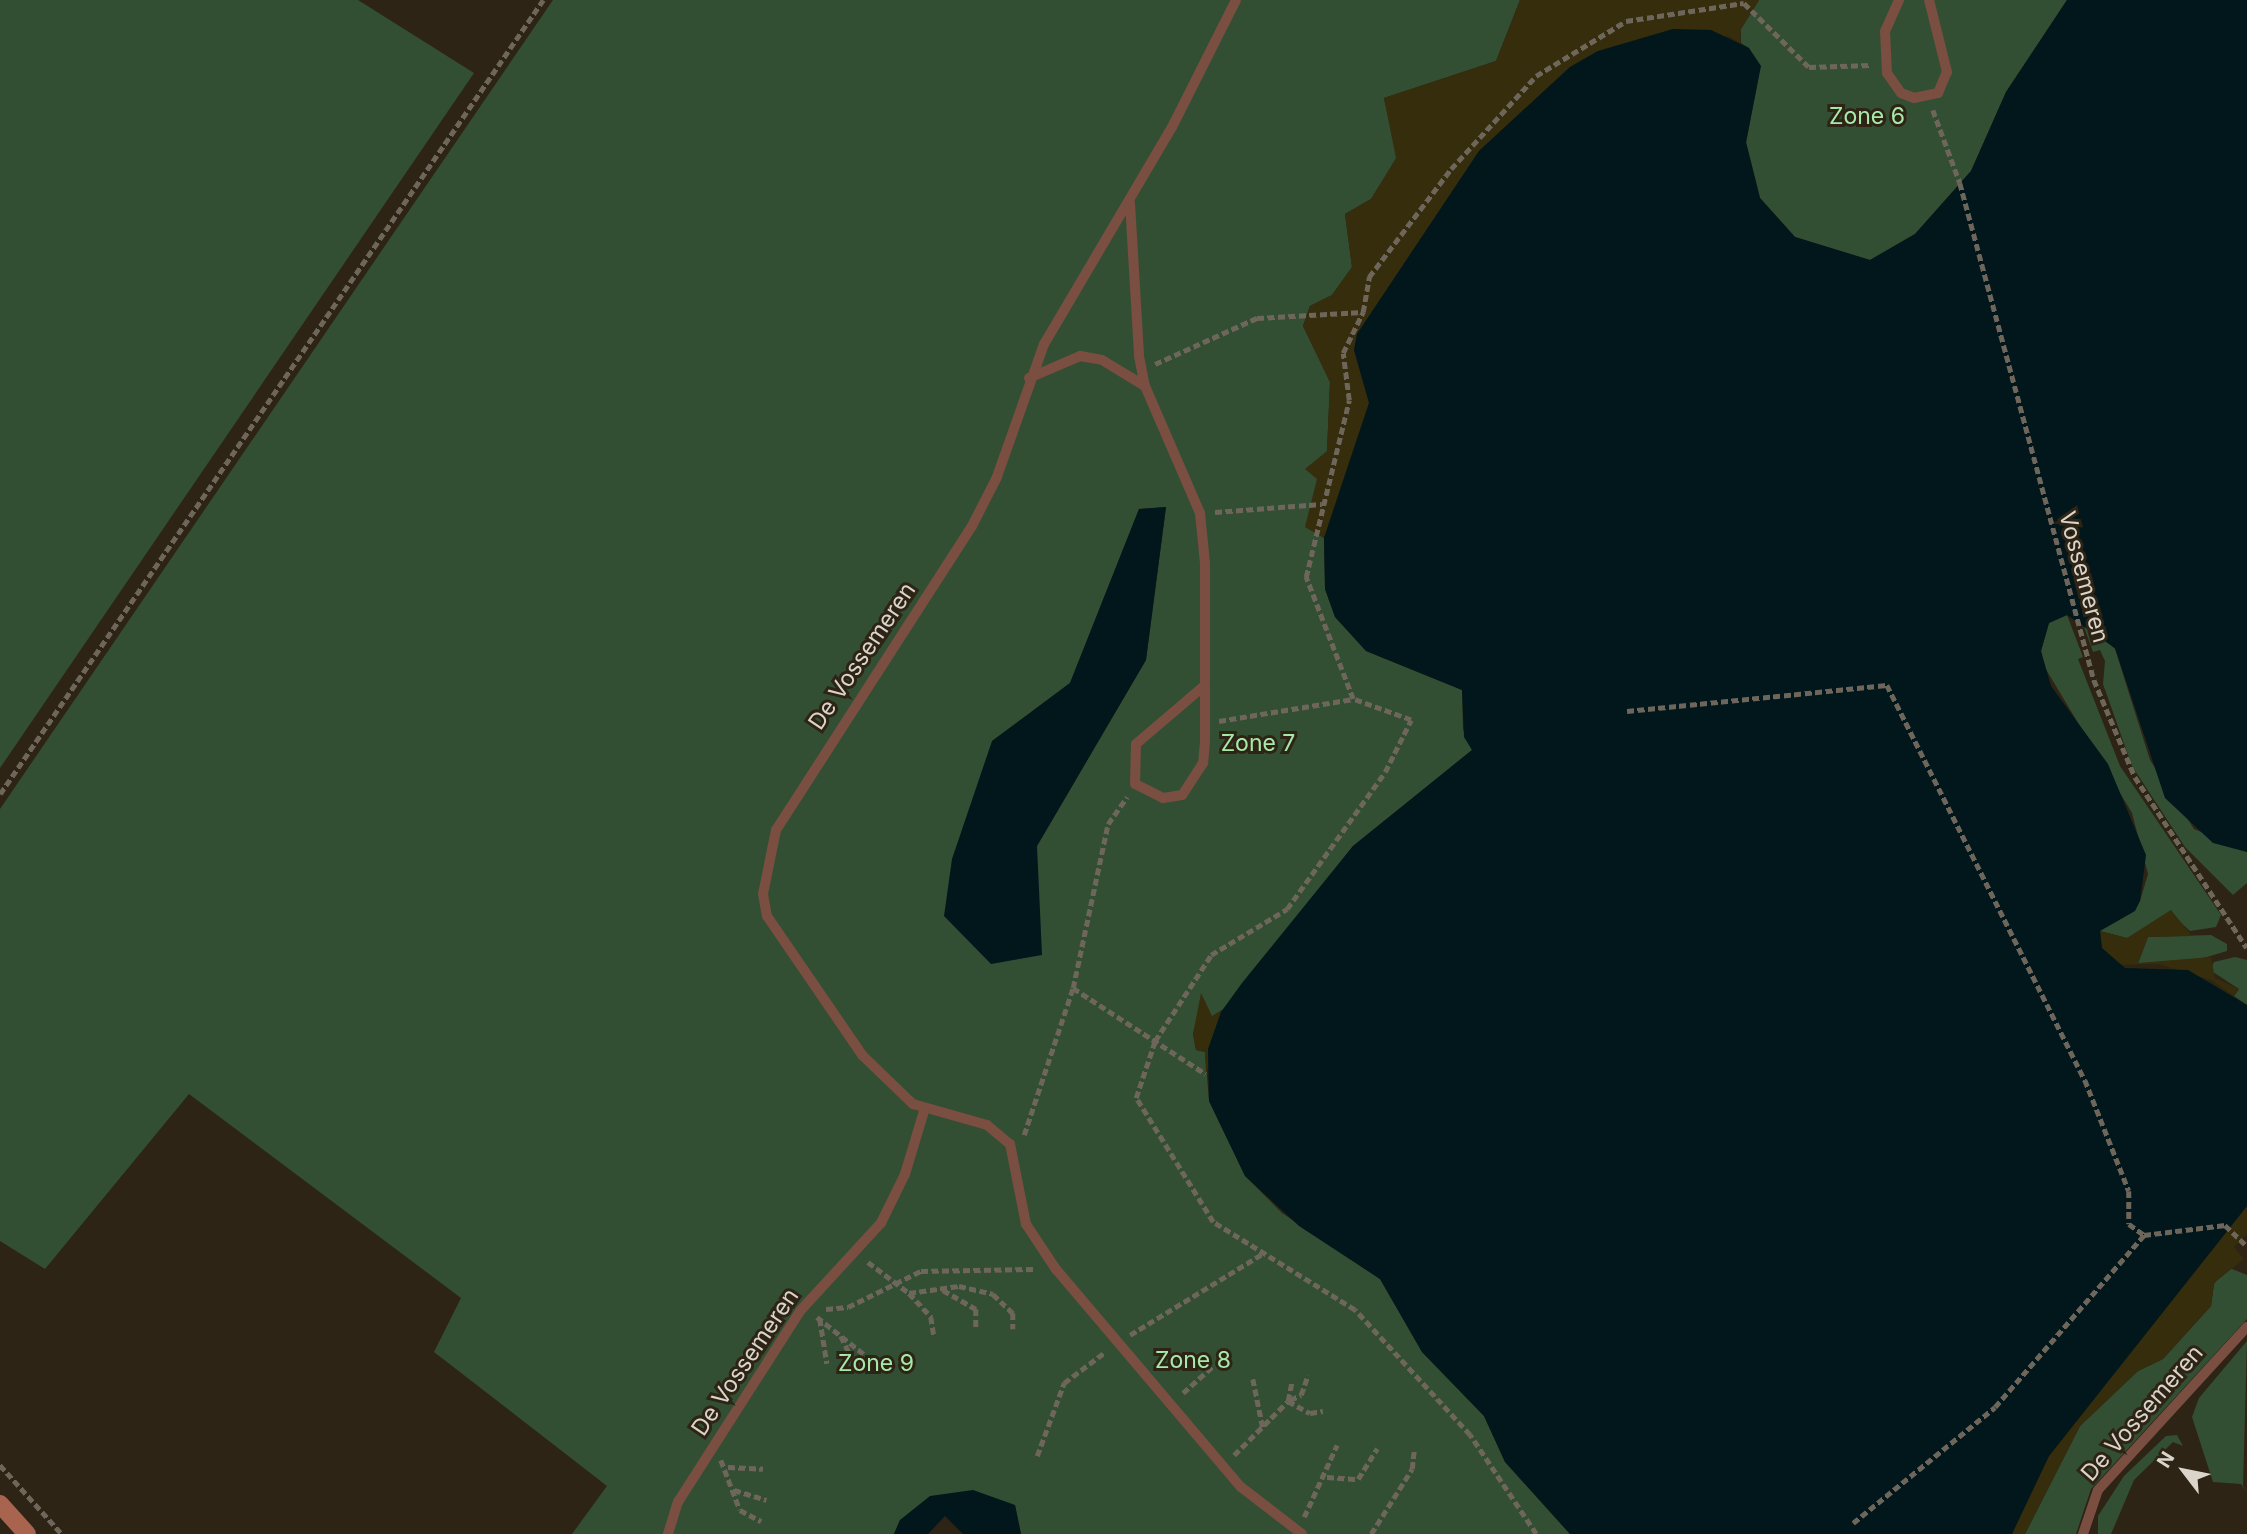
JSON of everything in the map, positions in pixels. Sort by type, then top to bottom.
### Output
[{"type":"main road","points":[[0,1504],[27,1534]]},
{"type":"lane","name":"De Vossemeren","points":[[1017,1156],[987,1125],[924,1111],[862,1055],[767,916],[763,870],[796,794],[972,526],[997,477],[1030,378],[1079,277],[1130,201],[1236,0]]},
{"type":"lane","points":[[1899,0],[1885,31],[1886,64],[1901,93],[1928,97],[1945,84],[1947,72],[1929,0]]},
{"type":"lane","points":[[1130,201],[1145,386],[1200,513],[1205,724],[1203,763],[1182,795],[1163,798],[1135,784],[1136,744],[1204,686]]},
{"type":"lane","points":[[1030,378],[1080,356],[1102,360],[1145,386]]},
{"type":"lane","name":"De Vossemeren","points":[[667,1534],[678,1502],[800,1311],[856,1251],[895,1201],[924,1111]]},
{"type":"lane","points":[[1017,1156],[1026,1224],[1055,1268],[1222,1466],[1299,1532]]},
{"type":"lane","name":"De Vossemeren","points":[[2083,1534],[2098,1490],[2247,1327]]},
{"type":"path","points":[[0,794],[543,0]]},
{"type":"path","points":[[1353,699],[1306,577],[1349,400],[1343,353],[1363,312],[1369,276],[1451,169],[1536,76],[1626,20],[1744,2],[1809,67],[1886,64]]},
{"type":"path","name":"Vossemeren","points":[[1928,97],[1960,183],[2076,618],[2135,777],[2247,948]]},
{"type":"path","points":[[1142,371],[1257,318],[1363,312]]},
{"type":"path","points":[[1200,513],[1322,504]]},
{"type":"path","points":[[1628,711],[1887,685],[2085,1080],[2129,1191],[2129,1224],[2144,1235]]},
{"type":"path","points":[[1205,724],[1353,699],[1411,720],[1385,772],[1287,909],[1211,956],[1155,1041],[1136,1098],[1213,1222],[1355,1310],[1470,1435],[1536,1534]]},
{"type":"path","points":[[1017,1156],[1073,988],[1108,824],[1135,784]]},
{"type":"path","points":[[1073,988],[1206,1074]]},
{"type":"path","points":[[1853,1523],[1995,1407],[2144,1235],[2225,1225],[2247,1246]]},
{"type":"path","points":[[856,1251],[908,1293],[931,1317],[934,1337]]},
{"type":"path","points":[[879,1366],[808,1310],[849,1307],[921,1271],[1055,1268]]},
{"type":"path","points":[[908,1293],[941,1289],[992,1294],[1013,1312],[1013,1329]]},
{"type":"path","points":[[941,1289],[976,1308],[976,1328]]},
{"type":"path","points":[[820,1319],[827,1363]]},
{"type":"path","points":[[839,1333],[857,1369]]},
{"type":"path","points":[[1167,1404],[1205,1380],[1213,1366]]},
{"type":"path","points":[[1222,1466],[1264,1428],[1288,1401],[1301,1395],[1308,1375]]},
{"type":"path","points":[[1253,1379],[1264,1428]]},
{"type":"path","points":[[1288,1401],[1292,1381]]},
{"type":"path","points":[[1288,1401],[1311,1413],[1323,1410]]},
{"type":"path","points":[[1299,1532],[1327,1477],[1337,1445]]},
{"type":"path","points":[[1327,1477],[1358,1479],[1377,1449]]},
{"type":"path","points":[[1371,1534],[1412,1469],[1414,1450]]},
{"type":"path","points":[[711,1451],[728,1467],[740,1510],[761,1521]]},
{"type":"path","points":[[0,1465],[62,1534]]},
{"type":"path","points":[[728,1467],[763,1469]]},
{"type":"path","points":[[733,1489],[766,1500]]},
{"type":"green space","points":[[0,0],[358,0],[474,73],[0,768]]},
{"type":"green space","points":[[553,0],[1520,0],[1496,61],[1384,98],[1397,158],[1371,199],[1345,214],[1352,267],[1332,295],[1310,306],[1303,326],[1330,382],[1327,451],[1306,527],[1324,538],[1325,589],[1335,617],[1366,651],[1462,690],[1463,729],[1472,750],[1353,846],[1225,1008],[1212,1017],[1204,1005],[1193,1034],[1196,1050],[1205,1052],[1209,1101],[1245,1176],[1282,1213],[1380,1279],[1422,1352],[1484,1416],[1505,1462],[1570,1534],[1021,1534],[1015,1505],[900,1520],[894,1534],[572,1534],[607,1486],[434,1352],[461,1298],[189,1094],[45,1269],[0,1241],[0,809]],"holes":[[[1166,507],[1146,660],[1037,846],[992,741],[1070,683],[1139,509]]]},
{"type":"green space","name":"Zone 6","points":[[1759,0],[2067,0],[2006,92],[1971,171],[1915,234],[1870,260],[1795,237],[1760,198],[1746,143],[1757,85],[1749,48],[1741,43],[1741,29]]},
{"type":"green space","points":[[2067,615],[2083,657],[2078,659],[2120,766],[2221,915],[2216,927],[2190,931],[2180,922],[2127,938],[2100,931],[2140,901],[2148,874],[2132,813],[2044,666],[2041,651],[2049,623]]},
{"type":"green space","points":[[2082,621],[2115,649],[2150,760],[2194,829],[2247,852],[2247,883],[2233,895],[2185,847],[2132,766],[2103,684],[2105,661],[2100,650],[2093,652]]},
{"type":"green space","points":[[2211,935],[2227,944],[2227,951],[2187,963],[2138,963],[2148,937]]},
{"type":"green space","points":[[2235,957],[2247,960],[2247,1005],[2234,996],[2239,989],[2210,970],[2214,962]]},
{"type":"green space","points":[[2227,1267],[2247,1275],[2247,1319],[2091,1489],[2076,1534],[2025,1534],[2080,1426],[2138,1371],[2163,1359],[2211,1306],[2214,1284]]},
{"type":"green space","points":[[2247,1341],[2243,1486],[2247,1493],[2241,1484],[2213,1482],[2192,1417],[2199,1398]]},
{"type":"green space","points":[[2177,1435],[2183,1446],[2173,1442],[2134,1480],[2111,1534],[2098,1534],[2098,1516],[2124,1476],[2166,1436]]},
{"type":"sand","points":[[1520,0],[1759,0],[1741,29],[1740,43],[1728,36],[1598,51],[1570,67],[1479,151],[1357,334],[1354,350],[1369,403],[1324,538],[1305,527],[1317,479],[1305,469],[1327,451],[1330,382],[1303,326],[1310,306],[1332,295],[1352,267],[1345,214],[1371,199],[1396,158],[1384,98],[1496,61]]},
{"type":"sand","points":[[2171,910],[2192,936],[2148,937],[2138,963],[2211,957],[2215,978],[2239,989],[2234,996],[2211,980],[2158,964],[2117,965],[2102,948],[2100,931],[2127,938]]},
{"type":"sand","points":[[1201,993],[1212,1016],[1225,1008],[1206,1074],[1205,1052],[1196,1050],[1193,1034]]},
{"type":"sand","points":[[2247,1206],[2247,1234],[2234,1247],[2244,1259],[2214,1283],[2211,1306],[2163,1359],[2138,1371],[2080,1426],[2025,1534],[2012,1534],[2049,1456]]},
{"type":"water","points":[[2067,0],[2247,0],[2247,852],[2213,843],[2165,798],[2115,648],[2067,615],[2049,623],[2041,651],[2051,686],[2108,764],[2146,855],[2140,901],[2135,911],[2100,931],[2102,948],[2125,968],[2188,970],[2247,1005],[2247,1206],[2049,1456],[2012,1534],[1570,1534],[1505,1462],[1484,1416],[1422,1352],[1380,1279],[1299,1226],[1245,1176],[1209,1101],[1208,1049],[1221,1012],[1242,983],[1353,846],[1472,750],[1464,737],[1462,690],[1366,651],[1335,617],[1325,589],[1324,538],[1369,403],[1354,350],[1357,334],[1479,151],[1570,67],[1598,51],[1673,29],[1711,30],[1749,48],[1761,66],[1746,142],[1760,198],[1795,237],[1870,260],[1915,234],[1971,171],[2006,92]]},
{"type":"water","points":[[1166,507],[1146,660],[1037,846],[1042,955],[991,964],[944,916],[952,859],[992,741],[1070,683],[1139,509]]},
{"type":"water","points":[[973,1490],[1015,1505],[1021,1534],[963,1534],[945,1516],[928,1534],[894,1534],[900,1520],[930,1496]]},
{"type":"park label","name":"Zone 7","points":[[1258,743]]},
{"type":"park label","name":"Zone 8","points":[[1193,1360]]},
{"type":"park label","name":"Zone 9","points":[[876,1363]]}]
